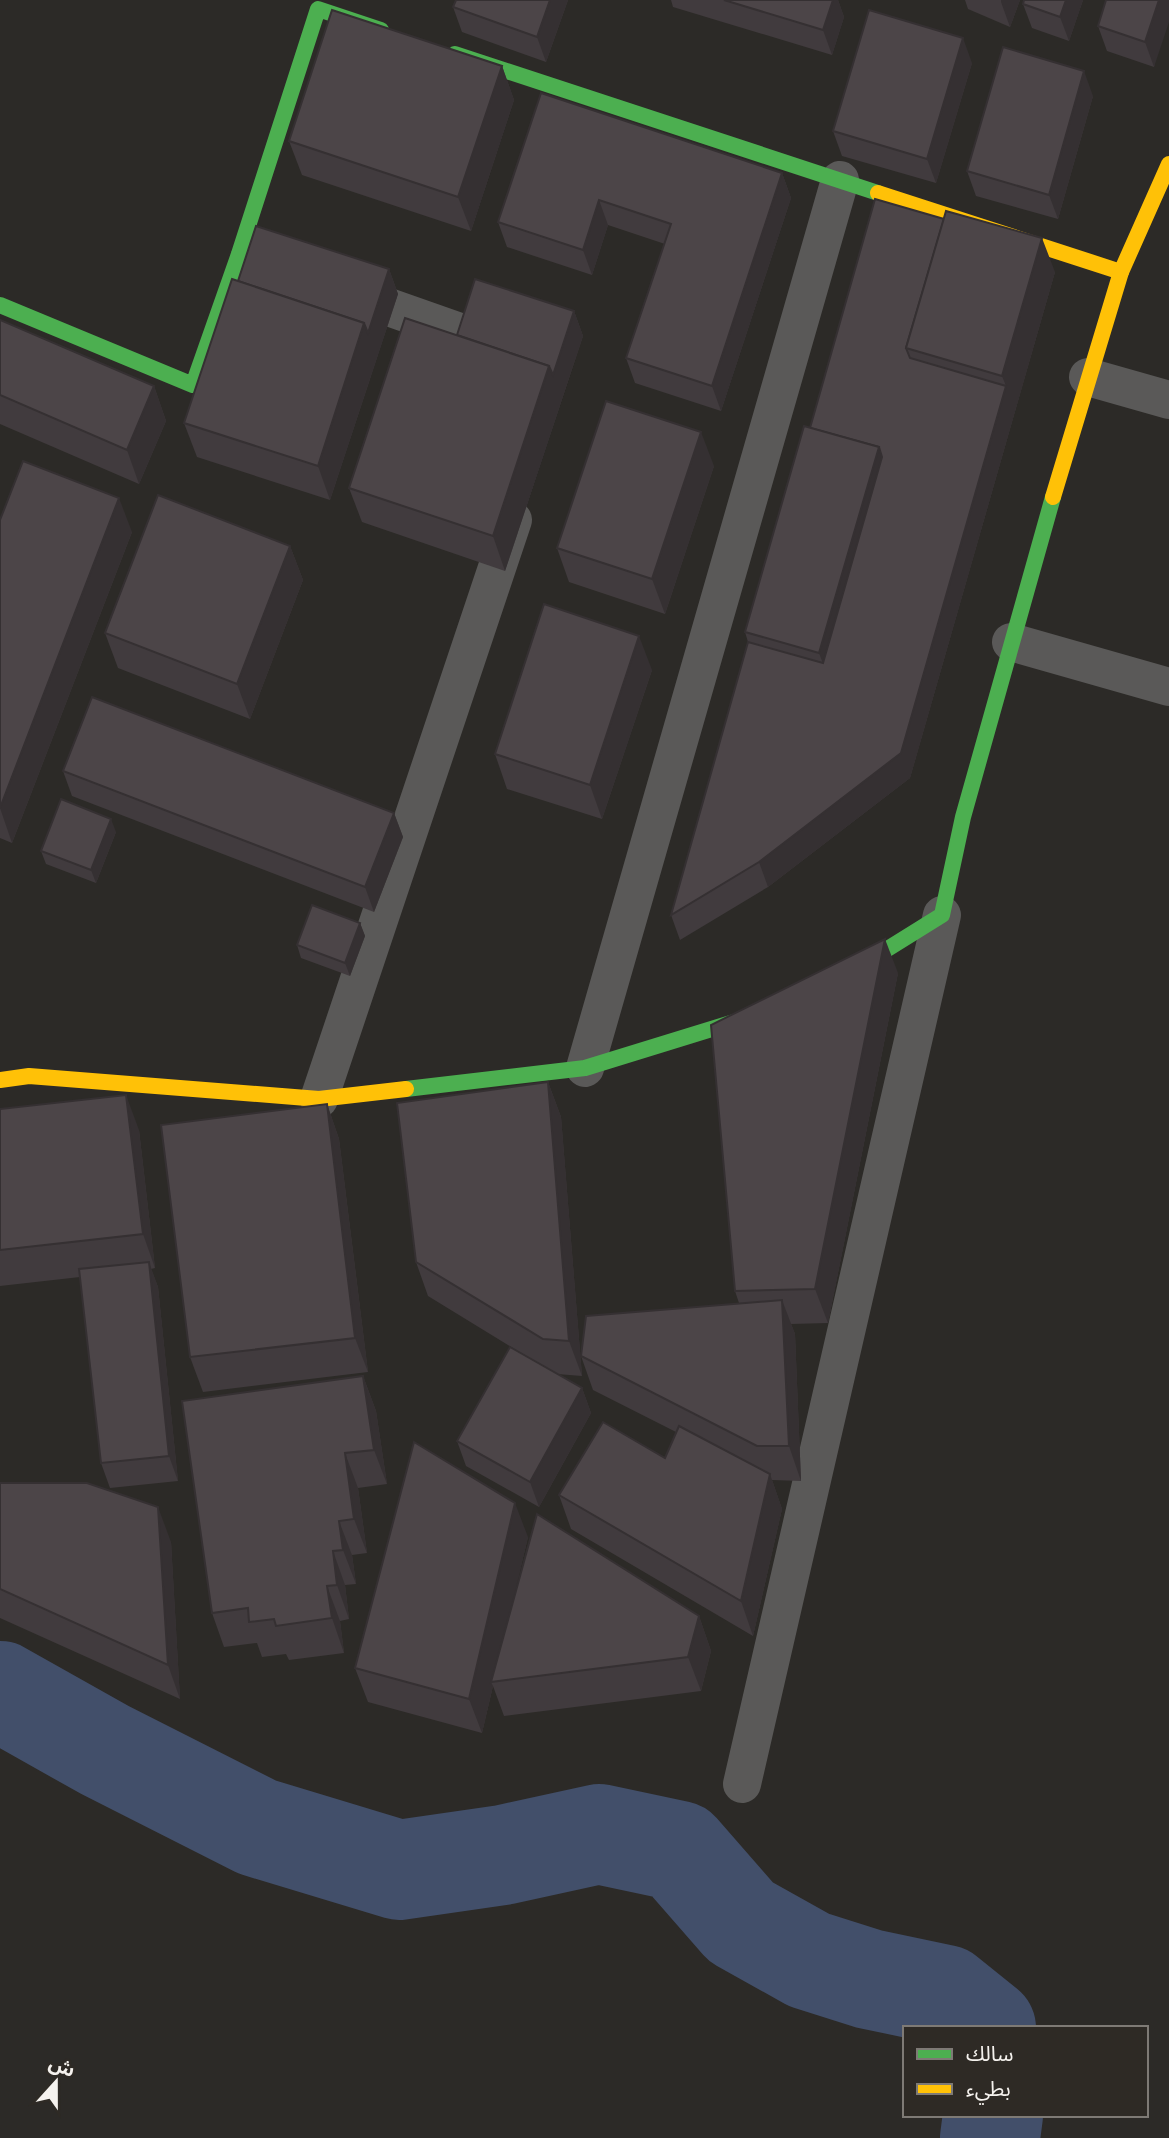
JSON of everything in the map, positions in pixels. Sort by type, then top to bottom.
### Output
[{"type":"street","points":[[0,306],[193,385],[252,258],[318,9],[396,35]]},
{"type":"street","points":[[435,48],[1121,272]]},
{"type":"street","points":[[742,1784],[963,817],[1011,642],[1121,272],[1169,163]]},
{"type":"street","points":[[585,1068],[840,180]]},
{"type":"street","points":[[317,281],[537,360]]},
{"type":"street","points":[[1088,377],[1169,400]]},
{"type":"street","points":[[319,1099],[523,489]]},
{"type":"street","points":[[1011,642],[1169,687]]},
{"type":"street","points":[[829,982],[853,971],[942,915]]},
{"type":"street","points":[[0,1080],[29,1076],[319,1099],[585,1068],[781,1006]]},
{"type":"building","points":[[456,0],[550,0],[537,37],[453,7]]},
{"type":"building","points":[[724,0],[833,0],[823,30]]},
{"type":"building","points":[[1024,0],[1066,0],[1060,17],[1023,4]]},
{"type":"building","points":[[1106,0],[1159,0],[1145,42],[1098,26]]},
{"type":"building","points":[[332,10],[502,66],[458,197],[289,141]]},
{"type":"building","points":[[869,10],[963,38],[927,159],[833,131]]},
{"type":"building","points":[[1003,47],[1084,71],[1049,195],[967,171]]},
{"type":"building","points":[[541,93],[782,173],[712,386],[626,358],[671,224],[599,200],[583,250],[498,222]]},
{"type":"building","points":[[875,199],[944,219],[906,348],[910,358],[1006,386],[901,753],[759,862],[671,915],[748,642],[823,663],[882,457],[879,447],[810,428]]},
{"type":"building","points":[[946,211],[1042,238],[1002,376],[906,348]]},
{"type":"building","points":[[256,226],[389,269],[368,333],[364,323],[238,281]]},
{"type":"building","points":[[232,279],[364,323],[318,466],[184,423]]},
{"type":"building","points":[[475,279],[574,311],[553,375],[549,366],[457,335]]},
{"type":"building","points":[[405,318],[549,366],[493,536],[349,488]]},
{"type":"building","points":[[0,320],[154,386],[127,450],[0,395]]},
{"type":"building","points":[[606,401],[701,432],[652,579],[557,548]]},
{"type":"building","points":[[804,426],[879,447],[819,653],[745,632]]},
{"type":"building","points":[[23,461],[119,498],[0,808],[0,520]]},
{"type":"building","points":[[158,495],[290,546],[237,684],[105,633]]},
{"type":"building","points":[[544,604],[639,636],[590,785],[495,754]]},
{"type":"building","points":[[92,697],[394,813],[365,887],[63,771]]},
{"type":"building","points":[[61,799],[111,819],[91,870],[41,851]]},
{"type":"building","points":[[312,905],[360,923],[345,963],[297,945]]},
{"type":"building","points":[[885,939],[815,1289],[735,1291],[711,1025]]},
{"type":"building","points":[[548,1082],[569,1341],[543,1339],[416,1262],[397,1103]]},
{"type":"building","points":[[126,1095],[143,1234],[0,1250],[0,1109]]},
{"type":"building","points":[[327,1104],[355,1338],[190,1357],[161,1125]]},
{"type":"building","points":[[149,1262],[169,1456],[101,1463],[79,1269]]},
{"type":"building","points":[[782,1300],[789,1446],[757,1446],[581,1356],[586,1316]]},
{"type":"building","points":[[510,1347],[582,1388],[530,1482],[457,1441]]},
{"type":"building","points":[[363,1376],[374,1450],[345,1453],[354,1519],[339,1521],[343,1550],[333,1551],[337,1585],[327,1586],[332,1618],[276,1626],[274,1619],[249,1622],[248,1608],[212,1613],[182,1401]]},
{"type":"building","points":[[603,1422],[665,1458],[679,1426],[770,1474],[741,1601],[559,1495]]},
{"type":"building","points":[[414,1442],[515,1503],[469,1699],[355,1668]]},
{"type":"building","points":[[0,1483],[87,1483],[158,1507],[168,1665],[0,1589]]},
{"type":"building","points":[[537,1514],[699,1616],[688,1657],[491,1682]]},
{"type":"waterway","points":[[0,1691],[105,1750],[257,1827],[399,1870],[503,1855],[599,1834],[679,1851],[741,1922],[809,1960],[869,1979],[945,1995],[984,2026]]},
{"type":"waterway","points":[[990,2138],[993,2117]]},
{"type":"traffic: fast","points":[[0,305],[193,385],[239,254],[318,9],[381,30]]},
{"type":"traffic: fast","points":[[455,54],[878,193]]},
{"type":"traffic: fast","points":[[844,976],[942,915],[963,817],[1053,497]]},
{"type":"traffic: fast","points":[[406,1089],[585,1068],[760,1014]]},
{"type":"traffic: slow","points":[[1053,497],[1121,272],[1169,164]]},
{"type":"traffic: slow","points":[[878,193],[1121,272]]},
{"type":"traffic: slow","points":[[0,1080],[29,1076],[319,1099],[406,1089]]}]
